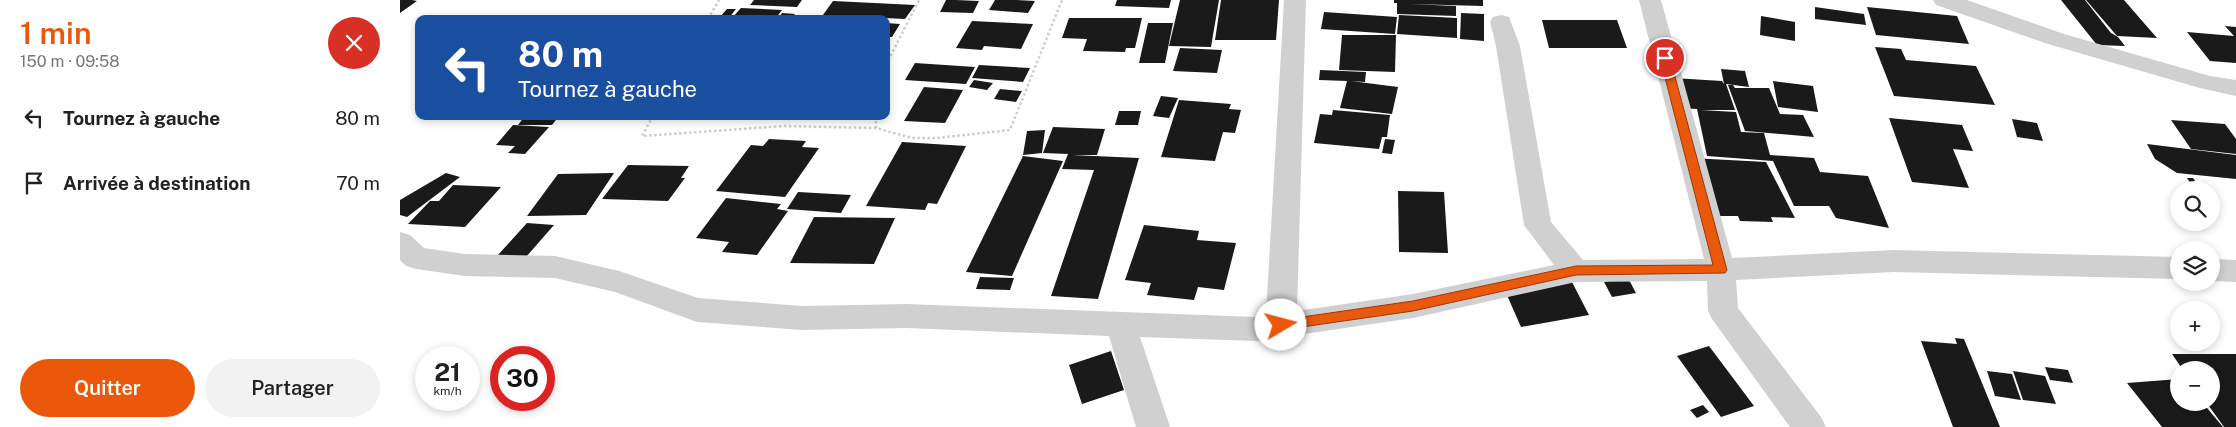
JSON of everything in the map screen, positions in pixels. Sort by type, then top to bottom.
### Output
[{"type":"street","points":[[1281,325],[1295,0]]},
{"type":"street","points":[[1650,0],[1721,270],[1723,311],[1809,427]]},
{"type":"street","points":[[1944,0],[2056,39],[2208,83],[2236,88]]},
{"type":"street","points":[[1501,22],[1508,46],[1538,225],[1576,271]]},
{"type":"street","points":[[400,242],[416,258],[465,265],[555,267],[620,282],[697,310],[802,318],[906,316],[1256,329],[1413,306],[1576,271],[1721,270],[1894,261],[2170,268]]},
{"type":"street","points":[[2220,270],[2236,271]]},
{"type":"street","points":[[1120,324],[1154,427]]},
{"type":"path","points":[[710,15],[719,0]]},
{"type":"path","points":[[890,57],[918,0]]},
{"type":"path","points":[[651,120],[642,136],[784,126],[876,128],[912,138],[937,138],[1010,130],[1062,0]]},
{"type":"path","points":[[876,120],[876,128]]},
{"type":"building","points":[[400,0],[412,0],[417,1],[400,13]]},
{"type":"building","points":[[754,0],[802,0],[797,7],[750,5]]},
{"type":"building","points":[[946,0],[979,1],[973,13],[940,12]]},
{"type":"building","points":[[995,0],[1035,1],[1028,13],[989,10]]},
{"type":"building","points":[[1117,0],[1171,0],[1169,8],[1115,6]]},
{"type":"building","points":[[1180,0],[1219,0],[1211,47],[1169,46]]},
{"type":"building","points":[[1221,0],[1279,0],[1276,40],[1215,40]]},
{"type":"building","points":[[1394,0],[1483,0],[1483,6],[1409,4],[1456,6],[1456,16],[1397,14],[1397,3],[1394,3]]},
{"type":"building","points":[[2061,0],[2085,0],[2111,33],[2118,37],[2125,46],[2097,45]]},
{"type":"building","points":[[2086,0],[2124,0],[2157,38],[2117,36]]},
{"type":"building","points":[[833,1],[915,5],[905,19],[890,18],[890,15],[823,15]]},
{"type":"building","points":[[1815,7],[1864,14],[1866,25],[1815,19]]},
{"type":"building","points":[[1867,7],[1957,16],[1969,44],[1876,35]]},
{"type":"building","points":[[741,8],[782,10],[778,15],[735,15]]},
{"type":"building","points":[[727,9],[736,9],[731,15],[722,15]]},
{"type":"building","points":[[1324,12],[1397,17],[1395,34],[1321,29]]},
{"type":"building","points":[[782,13],[795,14],[794,15],[781,15]]},
{"type":"building","points":[[1461,13],[1484,14],[1484,41],[1460,39]]},
{"type":"building","points":[[1399,15],[1457,18],[1457,38],[1397,34]]},
{"type":"building","points":[[1761,16],[1795,22],[1795,41],[1760,35]]},
{"type":"building","points":[[1069,18],[1142,18],[1135,48],[1126,48],[1125,52],[1083,51],[1087,39],[1062,38]]},
{"type":"building","points":[[1542,20],[1617,20],[1627,48],[1549,48]]},
{"type":"building","points":[[972,21],[1033,24],[1021,49],[984,46],[982,50],[956,48]]},
{"type":"building","points":[[890,23],[900,24],[892,37],[890,37]]},
{"type":"building","points":[[1148,23],[1173,23],[1165,63],[1139,63]]},
{"type":"building","points":[[2225,26],[2236,27],[2236,63],[2210,61],[2187,32],[2234,36]]},
{"type":"building","points":[[1342,35],[1396,35],[1395,72],[1339,70]]},
{"type":"building","points":[[1875,47],[1901,49],[1906,60],[1976,66],[1995,105],[1894,96]]},
{"type":"building","points":[[1180,48],[1222,50],[1217,73],[1173,71]]},
{"type":"building","points":[[915,63],[975,67],[966,84],[905,80]]},
{"type":"building","points":[[979,65],[1030,68],[1023,82],[972,78]]},
{"type":"building","points":[[1721,69],[1745,71],[1749,87],[1726,84],[1735,110],[1701,110],[1736,112],[1741,132],[1764,133],[1770,155],[1814,158],[1820,172],[1868,176],[1889,228],[1836,218],[1829,206],[1794,206],[1773,161],[1707,156],[1697,109],[1680,108],[1673,78],[1722,81],[1724,84]]},
{"type":"building","points":[[1320,70],[1366,72],[1365,82],[1351,81],[1398,87],[1392,114],[1340,108],[1347,81],[1319,80]]},
{"type":"building","points":[[974,80],[993,83],[987,90],[969,87]]},
{"type":"building","points":[[1773,81],[1813,86],[1818,112],[1778,107]]},
{"type":"building","points":[[1728,85],[1733,85],[1735,88],[1769,88],[1780,114],[1803,115],[1814,137],[1745,131]]},
{"type":"building","points":[[924,87],[963,90],[945,123],[904,121]]},
{"type":"building","points":[[1000,89],[1022,91],[1016,102],[994,99]]},
{"type":"building","points":[[1161,96],[1178,98],[1169,118],[1153,116]]},
{"type":"building","points":[[1179,100],[1231,104],[1229,109],[1241,110],[1235,133],[1223,132],[1215,161],[1161,157]]},
{"type":"building","points":[[1333,110],[1390,115],[1387,137],[1382,137],[1379,149],[1314,143],[1320,114],[1332,115]]},
{"type":"building","points":[[1119,111],[1141,111],[1138,125],[1115,125]]},
{"type":"building","points":[[1889,118],[1962,125],[1973,151],[1953,149],[1969,188],[1912,182]]},
{"type":"building","points":[[2012,119],[2037,123],[2043,141],[2017,137]]},
{"type":"building","points":[[522,120],[556,120],[552,125],[518,125]]},
{"type":"building","points":[[2171,120],[2225,124],[2236,139],[2236,154],[2191,149]]},
{"type":"building","points":[[513,125],[549,127],[525,154],[508,153],[515,146],[496,145]]},
{"type":"building","points":[[1053,127],[1105,129],[1097,155],[1072,155],[1139,158],[1098,299],[1051,296],[1094,170],[1062,169],[1068,154],[1043,153]]},
{"type":"building","points":[[1045,130],[1042,153],[1023,155],[1027,131]]},
{"type":"building","points":[[769,139],[806,141],[802,147],[819,148],[785,197],[716,191],[751,145],[763,146]]},
{"type":"building","points":[[1385,139],[1395,140],[1392,154],[1382,153]]},
{"type":"building","points":[[902,142],[966,146],[937,204],[928,203],[925,210],[866,206]]},
{"type":"building","points":[[2147,144],[2236,155],[2236,179],[2177,173],[2155,159]]},
{"type":"building","points":[[1023,156],[1063,161],[1012,276],[966,272]]},
{"type":"building","points":[[1691,158],[1766,162],[1795,218],[1771,217],[1773,222],[1740,221],[1738,216],[1711,216]]},
{"type":"building","points":[[628,165],[689,166],[681,178],[685,178],[668,201],[602,199]]},
{"type":"building","points":[[446,173],[460,177],[407,217],[400,215],[400,200]]},
{"type":"building","points":[[614,173],[586,215],[527,216],[558,174]]},
{"type":"building","points":[[2187,178],[2193,178],[2195,181],[2189,181]]},
{"type":"building","points":[[453,185],[501,187],[465,227],[408,224],[430,201],[439,201]]},
{"type":"building","points":[[1398,191],[1444,192],[1448,253],[1399,252]]},
{"type":"building","points":[[798,192],[851,195],[841,213],[787,209]]},
{"type":"building","points":[[726,198],[781,204],[777,209],[788,211],[757,255],[722,252],[729,242],[696,238]]},
{"type":"building","points":[[814,217],[895,218],[874,264],[790,263]]},
{"type":"building","points":[[527,223],[554,225],[526,257],[498,255]]},
{"type":"building","points":[[1144,225],[1199,231],[1197,240],[1236,243],[1224,290],[1198,287],[1194,300],[1147,295],[1151,283],[1125,280]]},
{"type":"building","points":[[980,277],[1014,278],[1010,290],[976,289]]},
{"type":"building","points":[[1628,278],[1636,293],[1612,297],[1604,282]]},
{"type":"building","points":[[1572,282],[1589,315],[1521,327],[1506,293]]},
{"type":"building","points":[[1955,338],[1964,339],[2000,427],[1953,427],[1921,341],[1957,344]]},
{"type":"building","points":[[1709,346],[1754,406],[1721,417],[1677,356]]},
{"type":"building","points":[[1111,351],[1124,390],[1082,404],[1069,365]]},
{"type":"building","points":[[2172,354],[2236,354],[2236,427],[2224,427],[2212,411],[2220,411],[2220,361],[2177,361]]},
{"type":"building","points":[[2045,367],[2068,370],[2073,383],[2050,380]]},
{"type":"building","points":[[1987,371],[2012,374],[2021,400],[1995,396]]},
{"type":"building","points":[[2013,371],[2045,376],[2056,404],[2023,400]]},
{"type":"building","points":[[2170,380],[2170,411],[2210,411],[2223,427],[2162,427],[2127,383]]},
{"type":"building","points":[[1703,405],[1709,412],[1697,418],[1690,410]]},
{"type":"route","points":[[1281,325],[1413,306],[1576,271],[1721,270],[1665,58]]}]
